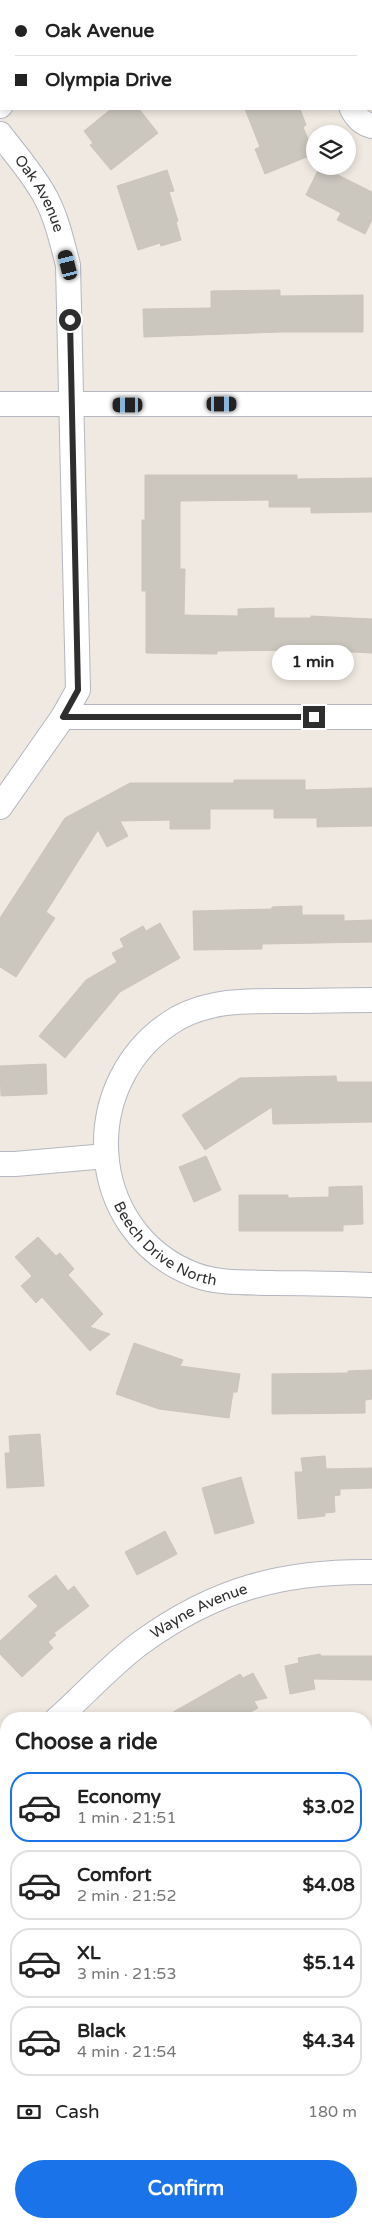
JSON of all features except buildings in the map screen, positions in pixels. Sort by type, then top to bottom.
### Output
[{"type":"street","points":[[353,110],[356,116],[372,126]]},
{"type":"street","name":"Oak Avenue","points":[[0,134],[28,169],[46,198],[59,229],[68,265],[78,690],[63,717],[0,807]]},
{"type":"street","points":[[0,404],[372,404]]},
{"type":"street","points":[[63,717],[372,718]]},
{"type":"street","name":"Beech Drive North","points":[[372,1000],[230,1001],[204,1007],[179,1018],[158,1031],[139,1050],[121,1076],[110,1104],[106,1131],[106,1156],[114,1194],[126,1219],[145,1243],[171,1263],[196,1275],[224,1282],[372,1285]]},
{"type":"street","points":[[0,1164],[106,1156]]},
{"type":"street","name":"Wayne Avenue","points":[[65,1712],[141,1643],[180,1616],[217,1598],[256,1584],[302,1574],[372,1572]]},
{"type":"route","points":[[70,320],[78,690],[63,717],[314,717]]}]
